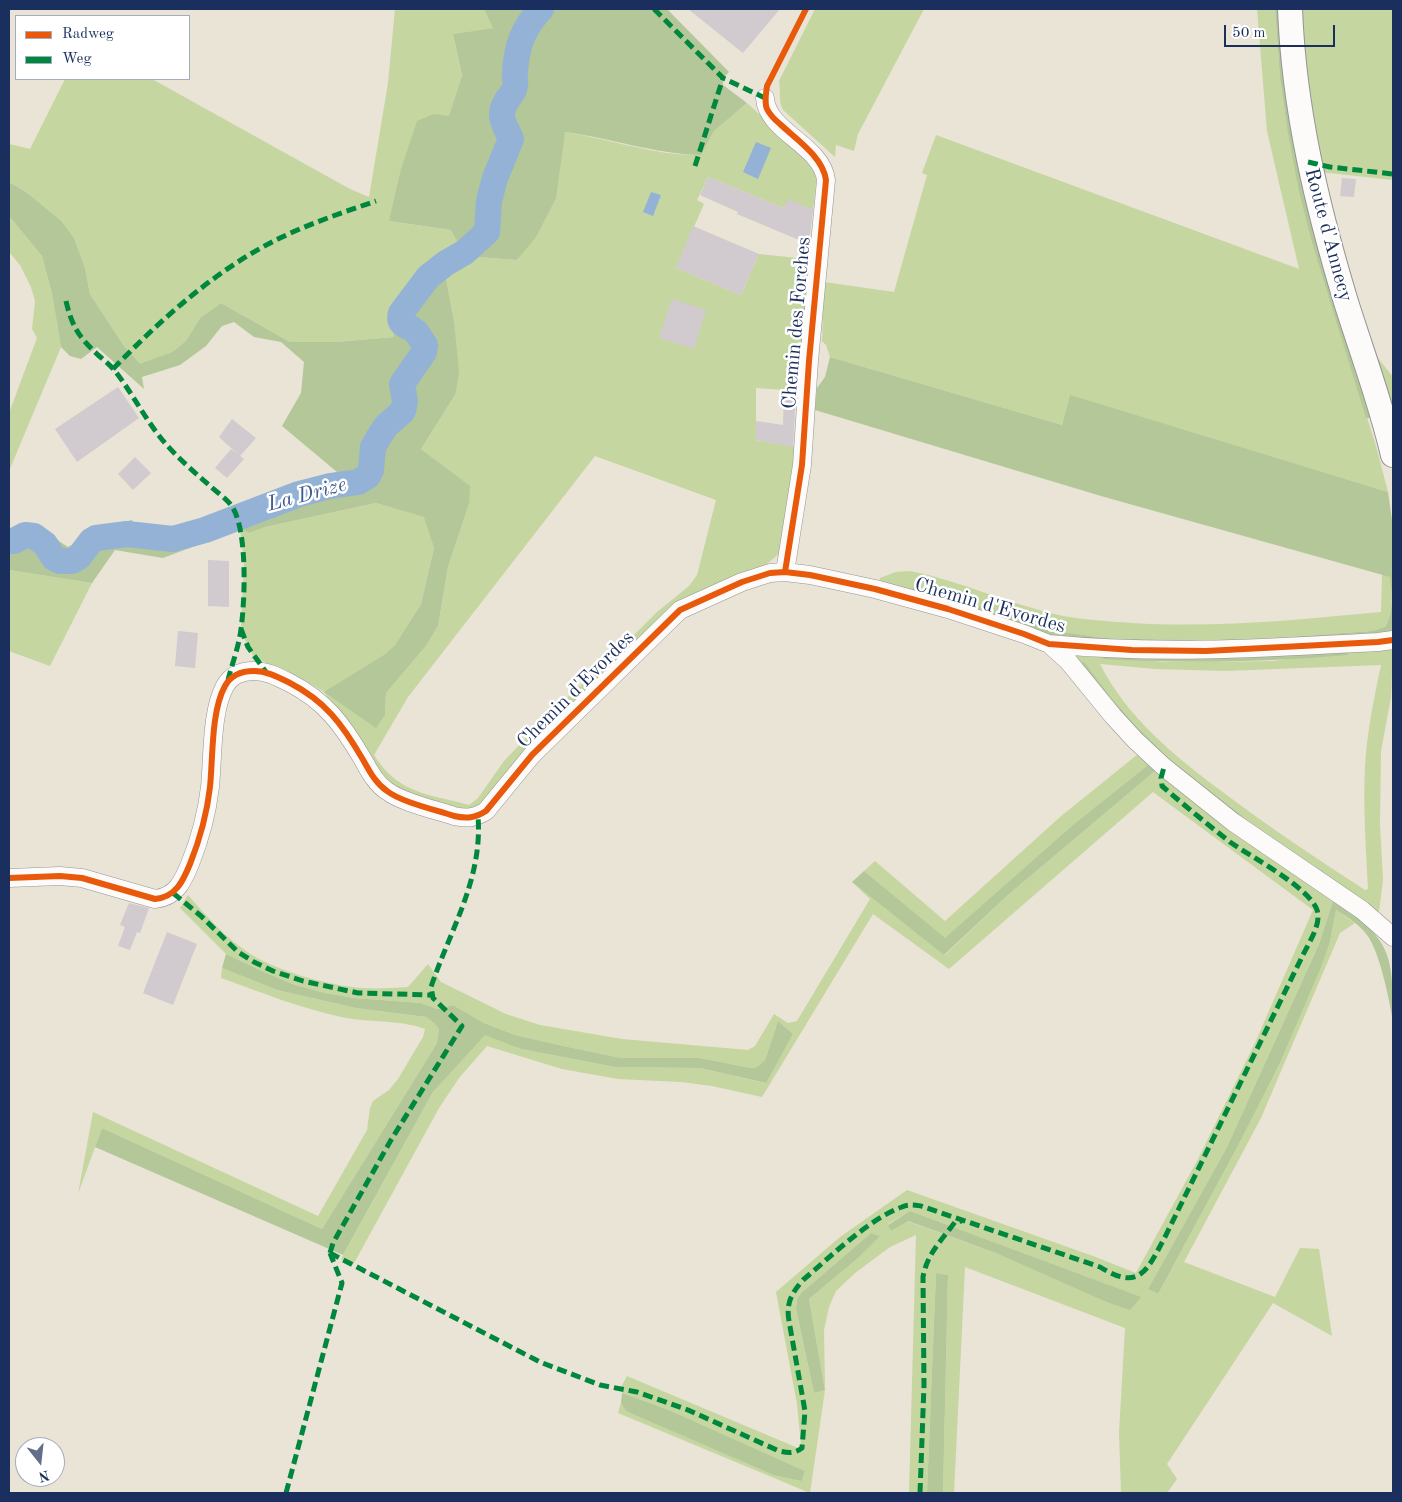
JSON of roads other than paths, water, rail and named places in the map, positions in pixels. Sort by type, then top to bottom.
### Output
[{"type":"main road","name":"Route d'Annecy","points":[[1290,9],[1299,110],[1314,185],[1346,303],[1393,455]]},
{"type":"street","name":"Chemin des Forches","points":[[766,98],[770,114],[815,158],[824,170],[826,180],[809,361],[802,465],[785,572]]},
{"type":"street","name":"Chemin d'Evordes","points":[[9,878],[60,876],[82,878],[155,899],[164,898],[172,893],[182,882],[187,871],[204,822],[210,790],[216,713],[220,698],[225,686],[234,676],[249,671],[266,672],[307,692],[320,702],[340,724],[372,776],[394,796],[454,816],[463,818],[478,816],[486,811],[532,755],[680,610],[742,582],[770,573],[785,572],[810,575],[875,589],[948,608],[1049,644],[1132,650],[1206,651],[1393,640]]},
{"type":"street","name":"Chemin d'Evordes","points":[[1049,644],[1068,661],[1135,740],[1164,767],[1232,822],[1362,910],[1393,937]]},
{"type":"water","points":[[756,142],[771,148],[758,179],[743,172]]},
{"type":"water","points":[[651,192],[661,195],[653,216],[643,212]]},
{"type":"waterway","name":"La Drize","points":[[9,541],[14,541],[25,535],[34,536],[45,544],[54,558],[60,561],[72,561],[79,557],[91,541],[96,538],[127,534],[173,539],[205,530],[299,494],[330,486],[358,482],[368,476],[371,470],[373,447],[386,426],[403,411],[405,401],[402,384],[424,352],[425,345],[415,331],[402,323],[401,313],[428,277],[446,263],[465,252],[487,232],[489,201],[495,178],[511,139],[504,124],[502,111],[515,88],[516,62],[522,37],[541,9]]}]
